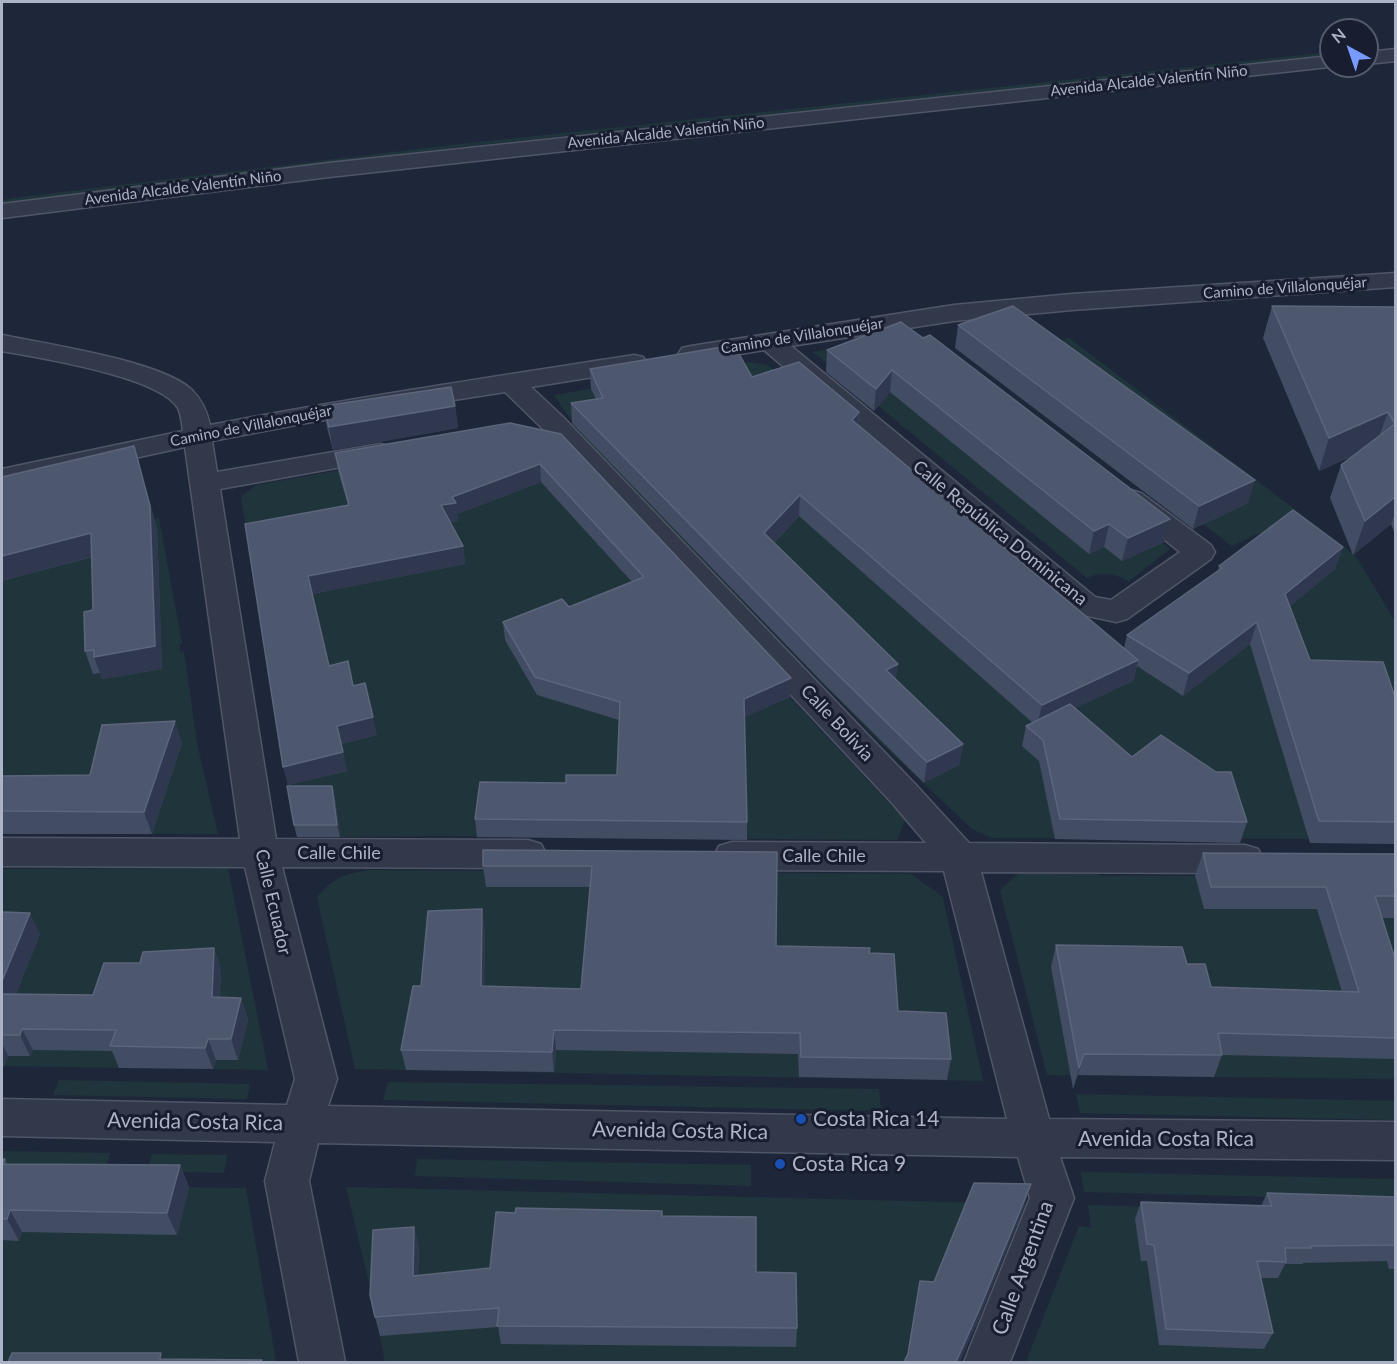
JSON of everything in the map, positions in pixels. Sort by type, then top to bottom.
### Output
[{"type":"street","points":[[1379,41],[1395,39]]},
{"type":"street","name":"Avenida Alcalde Valentín Niño","points":[[2,192],[393,145],[1319,47]]},
{"type":"street","points":[[1379,57],[1395,55]]},
{"type":"street","name":"Avenida Alcalde Valentín Niño","points":[[2,211],[341,169],[1319,63]]},
{"type":"street","name":"Camino de Villalonquéjar","points":[[2,478],[197,435],[306,415],[900,321],[1072,302],[1395,280]]},
{"type":"street","points":[[900,321],[929,344]]},
{"type":"street","name":"Calle República Dominicana","points":[[769,341],[1085,606],[1116,612],[1200,552],[1107,480]]},
{"type":"street","name":"Calle Ecuador","points":[[2,343],[115,367],[164,383],[191,405],[260,852],[316,1079],[301,1124],[287,1181],[322,1362]]},
{"type":"street","name":"Calle Bolivia","points":[[510,382],[553,423],[904,794],[959,857],[1033,1138]]},
{"type":"street","points":[[517,429],[553,423]]},
{"type":"street","points":[[204,483],[411,447]]},
{"type":"street","name":"Calle Chile","points":[[2,852],[556,854]]},
{"type":"street","name":"Calle Chile","points":[[699,855],[1278,859]]},
{"type":"street","name":"Avenida Costa Rica","points":[[2,1118],[1033,1138],[1395,1141]]},
{"type":"street","name":"Calle Argentina","points":[[987,1362],[1052,1198],[1033,1138]]},
{"type":"green space","points":[[1319,53],[1319,56],[460,147],[2,203],[2,200],[30,196],[460,144]]},
{"type":"green space","points":[[898,338],[1170,549],[1129,581],[1108,574],[1087,578],[813,352]]},
{"type":"green space","points":[[1069,338],[1355,555],[1395,621],[1395,839],[992,838],[972,829],[883,745],[570,424],[573,423],[554,395],[750,362],[768,365],[1117,655],[1285,529],[1256,534],[1232,546],[995,365]]},
{"type":"green space","points":[[512,440],[674,573],[905,820],[897,840],[297,837],[241,497],[256,485]]},
{"type":"green space","points":[[140,468],[155,519],[159,519],[182,643],[179,645],[181,652],[184,651],[197,743],[218,834],[2,833],[2,501]]},
{"type":"green space","points":[[228,868],[268,1070],[2,1066],[2,869]]},
{"type":"green space","points":[[369,870],[911,874],[943,897],[983,1081],[355,1069],[317,897],[340,878]]},
{"type":"green space","points":[[1020,872],[1099,872],[1100,876],[1395,875],[1395,1079],[1047,1075],[1000,890]]},
{"type":"green space","points":[[59,1080],[250,1084],[247,1099],[53,1095]]},
{"type":"green space","points":[[388,1082],[879,1089],[881,1111],[383,1100]]},
{"type":"green space","points":[[1076,1094],[1395,1101],[1395,1120],[1080,1113]]},
{"type":"green space","points":[[2,1151],[110,1153],[105,1170],[2,1168]]},
{"type":"green space","points":[[152,1154],[227,1155],[224,1173],[147,1171]]},
{"type":"green space","points":[[417,1159],[751,1165],[751,1186],[415,1176]]},
{"type":"green space","points":[[1081,1172],[1395,1179],[1395,1200],[1084,1192]]},
{"type":"green space","points":[[2,1181],[83,1186],[246,1188],[276,1362],[2,1362]]},
{"type":"green space","points":[[346,1187],[1026,1204],[960,1362],[385,1362]]},
{"type":"green space","points":[[1088,1205],[1395,1214],[1395,1362],[1026,1362],[1079,1226],[1091,1228]]},
{"type":"building","points":[[1013,306],[1255,480],[1199,506],[958,325]]},
{"type":"building","points":[[1272,306],[1395,307],[1395,424],[1388,412],[1329,438]]},
{"type":"building","points":[[901,322],[923,338],[930,335],[1170,519],[1128,538],[1109,524],[1094,531],[892,370],[876,389],[827,350]]},
{"type":"building","points":[[734,345],[752,377],[799,362],[859,412],[852,420],[1138,660],[1042,705],[800,495],[764,533],[898,664],[886,670],[963,744],[927,762],[824,661],[571,403],[603,398],[590,369]]},
{"type":"building","points":[[451,387],[455,406],[329,427],[323,406]]},
{"type":"building","points":[[510,423],[561,434],[791,678],[744,699],[747,822],[475,819],[480,782],[566,783],[566,775],[617,775],[620,702],[535,677],[503,622],[562,599],[569,607],[644,577],[540,464],[452,497],[456,503],[441,505],[463,546],[308,576],[329,666],[348,661],[353,686],[365,683],[373,717],[337,726],[343,752],[283,767],[245,524],[349,505],[335,453]]},
{"type":"building","points":[[1395,424],[1395,497],[1365,521],[1341,465]]},
{"type":"building","points":[[134,446],[150,506],[155,646],[94,657],[94,650],[85,651],[84,612],[93,610],[91,533],[2,556],[2,477]]},
{"type":"building","points":[[1293,510],[1343,547],[1285,594],[1310,660],[1383,662],[1395,697],[1395,822],[1319,821],[1257,622],[1189,673],[1127,635],[1222,568],[1219,566]]},
{"type":"building","points":[[1070,704],[1132,757],[1161,735],[1216,772],[1231,772],[1247,822],[1060,819],[1043,740],[1026,726]]},
{"type":"building","points":[[175,721],[144,812],[2,811],[2,776],[90,775],[102,725]]},
{"type":"building","points":[[287,786],[332,786],[337,825],[294,825]]},
{"type":"building","points":[[483,850],[777,852],[776,946],[870,948],[869,953],[894,954],[898,1011],[946,1013],[951,1059],[801,1057],[800,1033],[554,1030],[552,1052],[401,1050],[413,986],[421,986],[428,911],[482,909],[481,986],[581,989],[592,866],[483,866]]},
{"type":"building","points":[[1203,853],[1395,854],[1395,896],[1375,896],[1395,959],[1395,1038],[1218,1033],[1222,1055],[1084,1054],[1079,1068],[1056,945],[1182,947],[1187,964],[1205,964],[1211,987],[1359,992],[1326,887],[1211,887]]},
{"type":"building","points":[[2,912],[30,913],[2,981]]},
{"type":"building","points":[[214,948],[212,997],[241,998],[231,1039],[208,1039],[205,1048],[110,1046],[116,1030],[22,1029],[20,1035],[2,1035],[2,994],[93,995],[104,963],[140,963],[143,952]]},
{"type":"building","points":[[2,1164],[180,1165],[167,1213],[10,1210],[7,1219],[2,1219]]},
{"type":"building","points":[[974,1183],[1031,1184],[956,1362],[904,1362],[908,1354],[920,1281],[934,1282]]},
{"type":"building","points":[[1267,1193],[1395,1197],[1395,1245],[1285,1248],[1286,1262],[1257,1261],[1273,1333],[1166,1329],[1154,1245],[1147,1244],[1141,1202],[1272,1206]]},
{"type":"building","points":[[516,1208],[662,1211],[662,1216],[756,1217],[756,1272],[796,1273],[797,1328],[497,1326],[499,1308],[375,1317],[370,1295],[373,1230],[414,1227],[413,1276],[490,1268],[496,1212],[515,1213]]},
{"type":"building","points":[[12,1353],[161,1353],[160,1359],[262,1360],[261,1362],[8,1362]]},
{"type":"place","name":"Costa Rica 14","points":[[801,1119]]},
{"type":"place","name":"Costa Rica 9","points":[[780,1164]]}]
